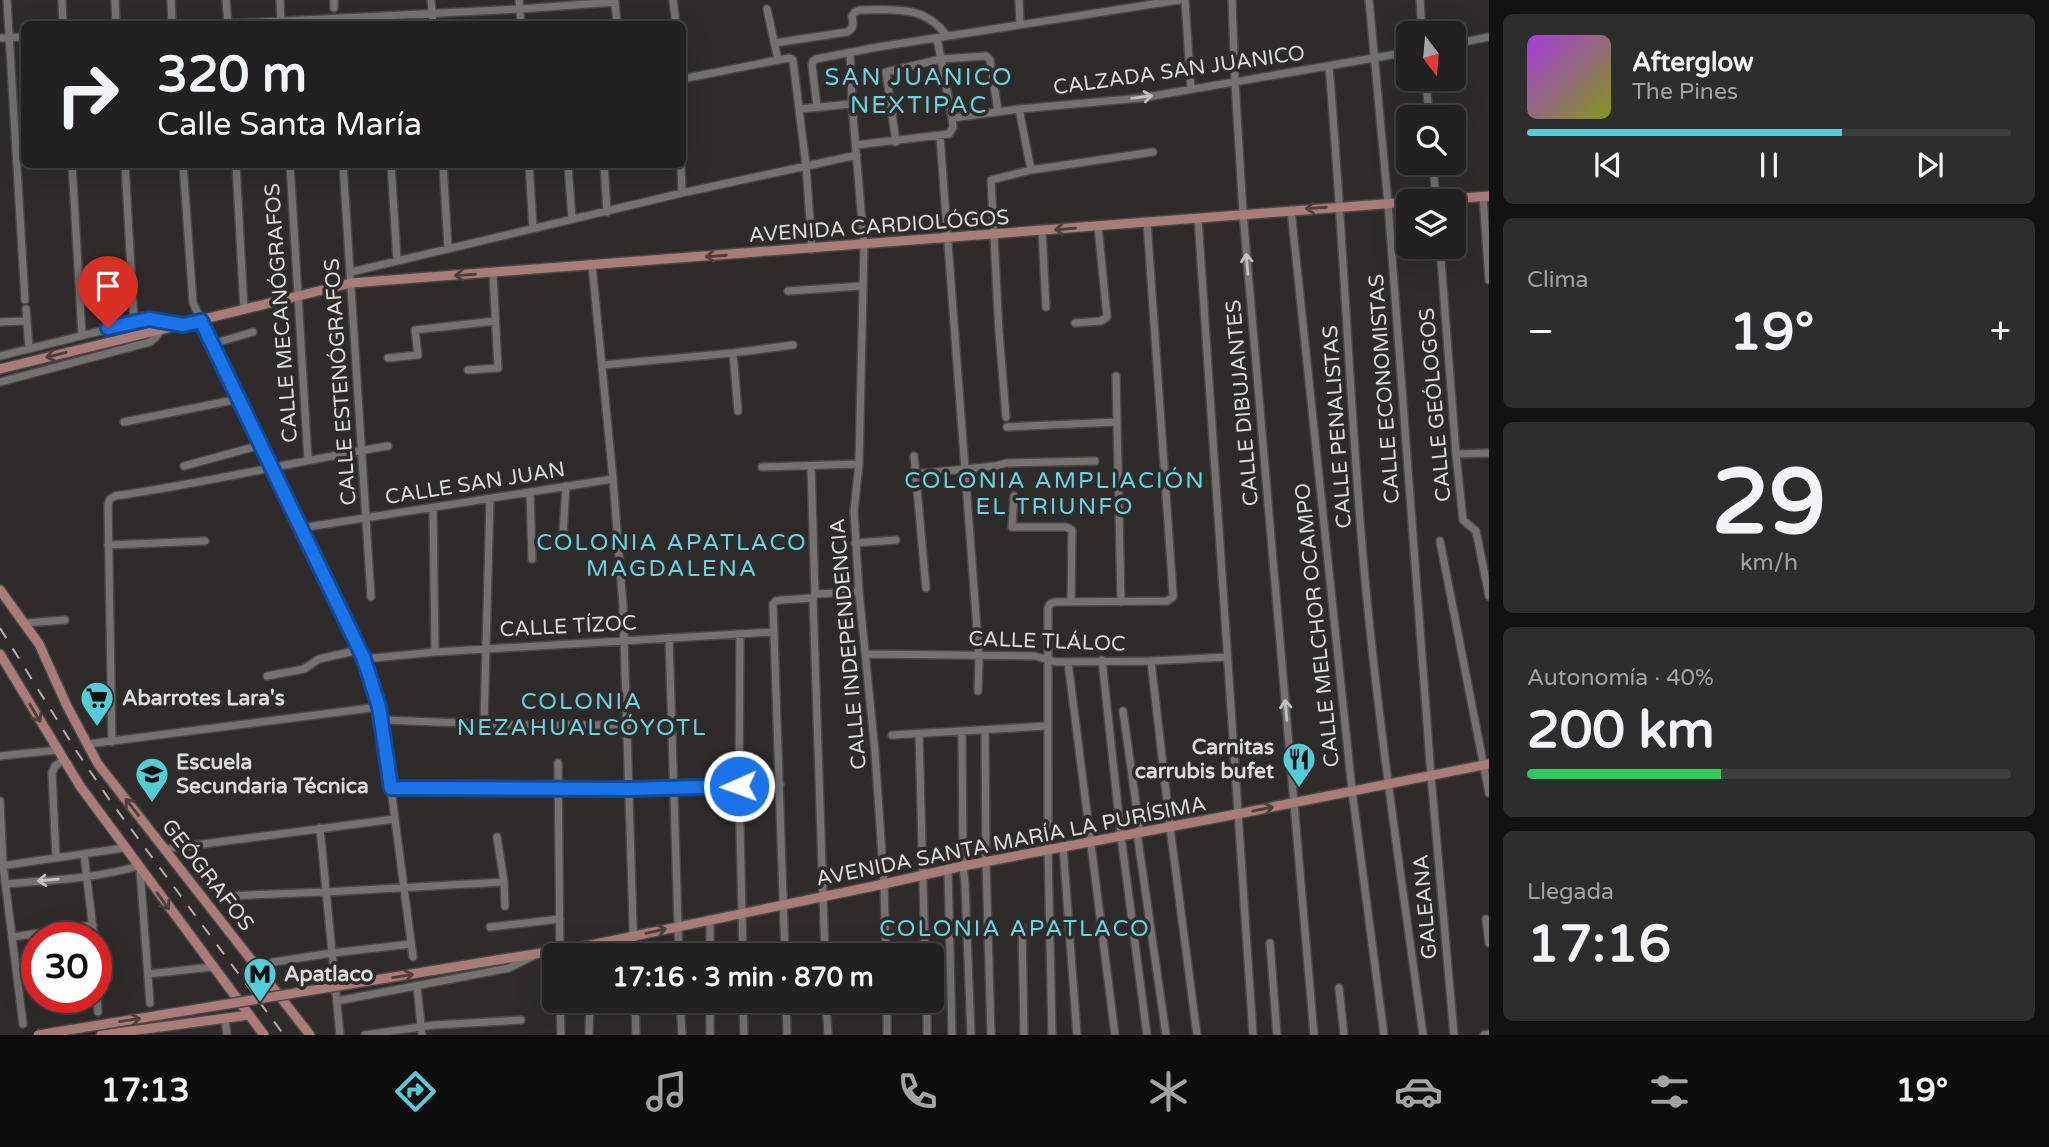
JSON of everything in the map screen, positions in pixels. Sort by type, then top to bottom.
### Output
[{"type":"main road","points":[[1466,199],[1486,197]]},
{"type":"main road","name":"AVENIDA CARDIOLÓGOS","points":[[0,369],[351,283],[1396,203]]},
{"type":"main road","name":"GEÓGRAFOS","points":[[0,590],[39,644],[67,706],[99,764],[310,1035]]},
{"type":"main road","points":[[0,654],[80,786],[264,1035]]},
{"type":"main road","name":"AVENIDA SANTA MARÍA LA PURÍSIMA","points":[[600,943],[963,866],[1486,765]]},
{"type":"main road","name":"AVENIDA SANTA MARÍA LA PURÍSIMA","points":[[38,1035],[541,953]]},
{"type":"main road","points":[[101,1035],[249,1015]]},
{"type":"street","points":[[7,0],[4,38],[25,300]]},
{"type":"street","points":[[62,0],[63,21]]},
{"type":"street","points":[[115,0],[116,21]]},
{"type":"street","points":[[171,0],[172,21]]},
{"type":"street","points":[[226,0],[226,21]]},
{"type":"street","points":[[280,0],[281,21]]},
{"type":"street","points":[[431,0],[433,21]]},
{"type":"street","points":[[519,0],[521,21]]},
{"type":"street","points":[[673,0],[676,21]]},
{"type":"street","points":[[1019,0],[1020,24]]},
{"type":"street","points":[[817,107],[812,65],[816,60],[1135,3],[1179,0]]},
{"type":"street","points":[[1185,0],[1191,89]]},
{"type":"street","name":"CALLE DIBUJANTES","points":[[1232,0],[1243,214],[1314,1035]]},
{"type":"street","name":"CALLE ECONOMISTAS","points":[[1369,0],[1388,204],[1431,776]]},
{"type":"street","points":[[1420,0],[1421,21]]},
{"type":"street","points":[[344,21],[432,12],[615,2],[617,21]]},
{"type":"street","points":[[767,9],[778,60]]},
{"type":"street","points":[[775,43],[847,32],[852,30],[852,16],[860,10],[919,13],[934,22],[947,36]]},
{"type":"street","points":[[856,145],[950,135],[953,122],[937,37]]},
{"type":"street","points":[[1466,42],[1489,37]]},
{"type":"street","name":"CALLE INDEPENDENCIA","points":[[850,52],[864,245],[855,543],[884,884],[886,943]]},
{"type":"street","name":"CALZADA SAN JUANICO","points":[[953,122],[998,111],[1142,97],[1396,54]]},
{"type":"street","points":[[896,142],[886,72],[941,59],[986,55],[990,60],[998,111]]},
{"type":"street","points":[[686,78],[792,59],[800,109],[812,249]]},
{"type":"street","name":"CALLE PENALISTAS","points":[[1329,66],[1341,207],[1363,558],[1388,784],[1423,1035]]},
{"type":"street","points":[[800,109],[891,100]]},
{"type":"street","points":[[1019,109],[1031,170]]},
{"type":"street","points":[[940,137],[979,656],[978,691]]},
{"type":"street","points":[[1006,417],[990,183],[994,178],[1031,170],[1153,152]]},
{"type":"street","points":[[351,272],[682,193],[857,155]]},
{"type":"street","points":[[72,168],[82,335]]},
{"type":"street","points":[[125,168],[134,321]]},
{"type":"street","points":[[183,168],[194,303],[364,659],[379,707],[413,957]]},
{"type":"street","points":[[236,168],[244,310]]},
{"type":"street","name":"CALLE MECANÓGRAFOS","points":[[289,168],[308,460]]},
{"type":"street","name":"CALLE ESTENÓGRAFOS","points":[[343,168],[371,597]]},
{"type":"street","points":[[391,168],[397,260]]},
{"type":"street","points":[[443,168],[447,248]]},
{"type":"street","points":[[529,168],[533,228]]},
{"type":"street","points":[[568,168],[572,219]]},
{"type":"street","points":[[604,168],[607,212]]},
{"type":"street","points":[[681,168],[682,193]]},
{"type":"street","points":[[1486,197],[1489,280]]},
{"type":"street","name":"CALLE MELCHOR OCAMPO","points":[[1291,210],[1352,790],[1384,1035]]},
{"type":"street","points":[[1198,218],[1253,1035]]},
{"type":"street","points":[[1052,1035],[1048,849],[1048,608],[1055,602],[1167,601],[1173,594],[1147,222]]},
{"type":"street","points":[[1074,323],[1101,321],[1107,317],[1098,226]]},
{"type":"street","points":[[1042,231],[1046,307]]},
{"type":"street","name":"CALLE GEÓLOGOS","points":[[1441,259],[1455,454],[1463,520],[1476,531],[1489,596]]},
{"type":"street","points":[[592,265],[613,479],[625,640],[633,943]]},
{"type":"street","points":[[468,370],[498,368],[493,273]]},
{"type":"street","points":[[788,291],[862,286]]},
{"type":"street","points":[[26,309],[29,348]]},
{"type":"street","points":[[0,356],[134,321],[149,319],[183,325]]},
{"type":"street","points":[[0,322],[26,321]]},
{"type":"street","points":[[388,358],[418,355],[415,330],[495,321]]},
{"type":"street","points":[[0,382],[150,342],[160,331]]},
{"type":"street","points":[[212,344],[253,332]]},
{"type":"street","points":[[602,365],[793,345]]},
{"type":"street","points":[[733,353],[738,411]]},
{"type":"street","points":[[1116,376],[1121,602]]},
{"type":"street","points":[[124,422],[239,399]]},
{"type":"street","points":[[1007,428],[1117,422]]},
{"type":"street","points":[[184,466],[261,444]]},
{"type":"street","points":[[112,742],[108,545],[110,499],[388,446]]},
{"type":"street","points":[[1455,454],[1489,453]]},
{"type":"street","points":[[914,456],[926,588]]},
{"type":"street","points":[[916,474],[1007,463],[1095,461]]},
{"type":"street","points":[[762,467],[859,464]]},
{"type":"street","points":[[811,466],[825,943]]},
{"type":"street","name":"CALLE SAN JUAN","points":[[301,528],[613,479]]},
{"type":"street","points":[[563,534],[566,486]]},
{"type":"street","points":[[530,492],[532,559]]},
{"type":"street","points":[[1014,496],[1013,527],[1071,528],[1071,602]]},
{"type":"street","points":[[484,723],[490,499]]},
{"type":"street","points":[[433,508],[435,652]]},
{"type":"street","points":[[108,545],[205,541]]},
{"type":"street","points":[[855,543],[896,541]]},
{"type":"street","points":[[1440,541],[1486,765],[1489,793]]},
{"type":"street","points":[[785,943],[773,604],[781,600],[859,592]]},
{"type":"street","points":[[26,623],[65,620]]},
{"type":"street","name":"CALLE TÍZOC","points":[[364,659],[435,652],[774,632]]},
{"type":"street","points":[[740,634],[739,786],[743,943]]},
{"type":"street","points":[[669,638],[679,943]]},
{"type":"street","points":[[267,676],[304,669],[319,659],[359,650]]},
{"type":"street","name":"CALLE TLÁLOC","points":[[866,654],[1035,656],[1068,662],[1227,657]]},
{"type":"street","points":[[1102,660],[1121,836],[1147,1035]]},
{"type":"street","points":[[1151,661],[1197,1035]]},
{"type":"street","points":[[1068,662],[1115,1035]]},
{"type":"street","points":[[88,744],[379,707]]},
{"type":"street","points":[[1124,710],[1166,1035]]},
{"type":"street","points":[[382,720],[628,725]]},
{"type":"street","points":[[892,736],[1047,726]]},
{"type":"street","points":[[985,731],[991,1035]]},
{"type":"street","points":[[962,732],[963,866],[971,1035]]},
{"type":"street","points":[[919,734],[925,943]]},
{"type":"street","points":[[0,756],[58,750]]},
{"type":"street","points":[[56,858],[52,773],[64,760]]},
{"type":"street","points":[[558,763],[560,943]]},
{"type":"street","name":"GALEANA","points":[[1431,776],[1454,1035]]},
{"type":"street","points":[[391,788],[628,789],[780,785]]},
{"type":"street","points":[[0,801],[2,865],[23,1024]]},
{"type":"street","points":[[165,849],[395,819]]},
{"type":"street","points":[[320,828],[341,1035]]},
{"type":"street","points":[[497,837],[505,906]]},
{"type":"street","points":[[1063,846],[1077,1035]]},
{"type":"street","points":[[2,865],[124,848]]},
{"type":"street","points":[[84,854],[93,922]]},
{"type":"street","points":[[6,884],[139,868],[150,1003]]},
{"type":"street","points":[[948,870],[952,1035]]},
{"type":"street","points":[[224,895],[504,882]]},
{"type":"street","points":[[490,927],[560,919]]},
{"type":"street","points":[[710,919],[710,943]]},
{"type":"street","points":[[1486,919],[1489,943]]},
{"type":"street","points":[[1022,927],[1024,1035]]},
{"type":"street","points":[[13,937],[21,936]]},
{"type":"street","points":[[1270,943],[1277,1035]]},
{"type":"street","points":[[273,962],[411,944]]},
{"type":"street","name":"AVENIDA SANTA MARÍA LA PURÍSIMA","points":[[337,1002],[509,968],[541,953]]},
{"type":"street","points":[[148,974],[212,967]]},
{"type":"street","points":[[417,986],[422,1031]]},
{"type":"street","points":[[1339,988],[1344,1035]]},
{"type":"street","points":[[560,1013],[561,1035]]},
{"type":"street","points":[[589,1035],[590,1013]]},
{"type":"street","points":[[635,1013],[636,1035]]},
{"type":"street","points":[[680,1013],[681,1035]]},
{"type":"street","points":[[710,1013],[710,1035]]},
{"type":"street","points":[[743,1013],[744,1035]]},
{"type":"street","points":[[786,1013],[787,1035]]},
{"type":"street","points":[[827,1013],[828,1035]]},
{"type":"street","points":[[887,1013],[887,1035]]},
{"type":"street","points":[[926,1013],[927,1035]]},
{"type":"street","points":[[225,1019],[227,1035]]},
{"type":"street","points":[[365,1035],[521,1020]]},
{"type":"street","points":[[1484,1035],[1489,1034]]},
{"type":"railway","points":[[0,628],[111,802],[284,1035]]},
{"type":"place","name":"Abarrotes Lara's","points":[[97,728]]},
{"type":"place","name":"Carnitas carrubis bufet","points":[[1299,789]]},
{"type":"place","name":"Escuela Secundaria Técnica","points":[[152,804]]},
{"type":"place","name":"Apatlaco","points":[[260,1004]]},
{"type":"district","name":"SAN JUANICO NEXTIPAC","points":[[919,91]]},
{"type":"district","name":"COLONIA AMPLIACIÓN EL TRIUNFO","points":[[1055,493]]},
{"type":"district","name":"COLONIA APATLACO MAGDALENA","points":[[672,555]]},
{"type":"district","name":"COLONIA NEZAHUALCÓYOTL","points":[[582,714]]},
{"type":"district","name":"COLONIA APATLACO","points":[[1015,928]]},
{"type":"route","points":[[108,328],[149,319],[183,325],[201,321],[364,659],[382,720],[391,788],[628,789],[739,786]]}]
